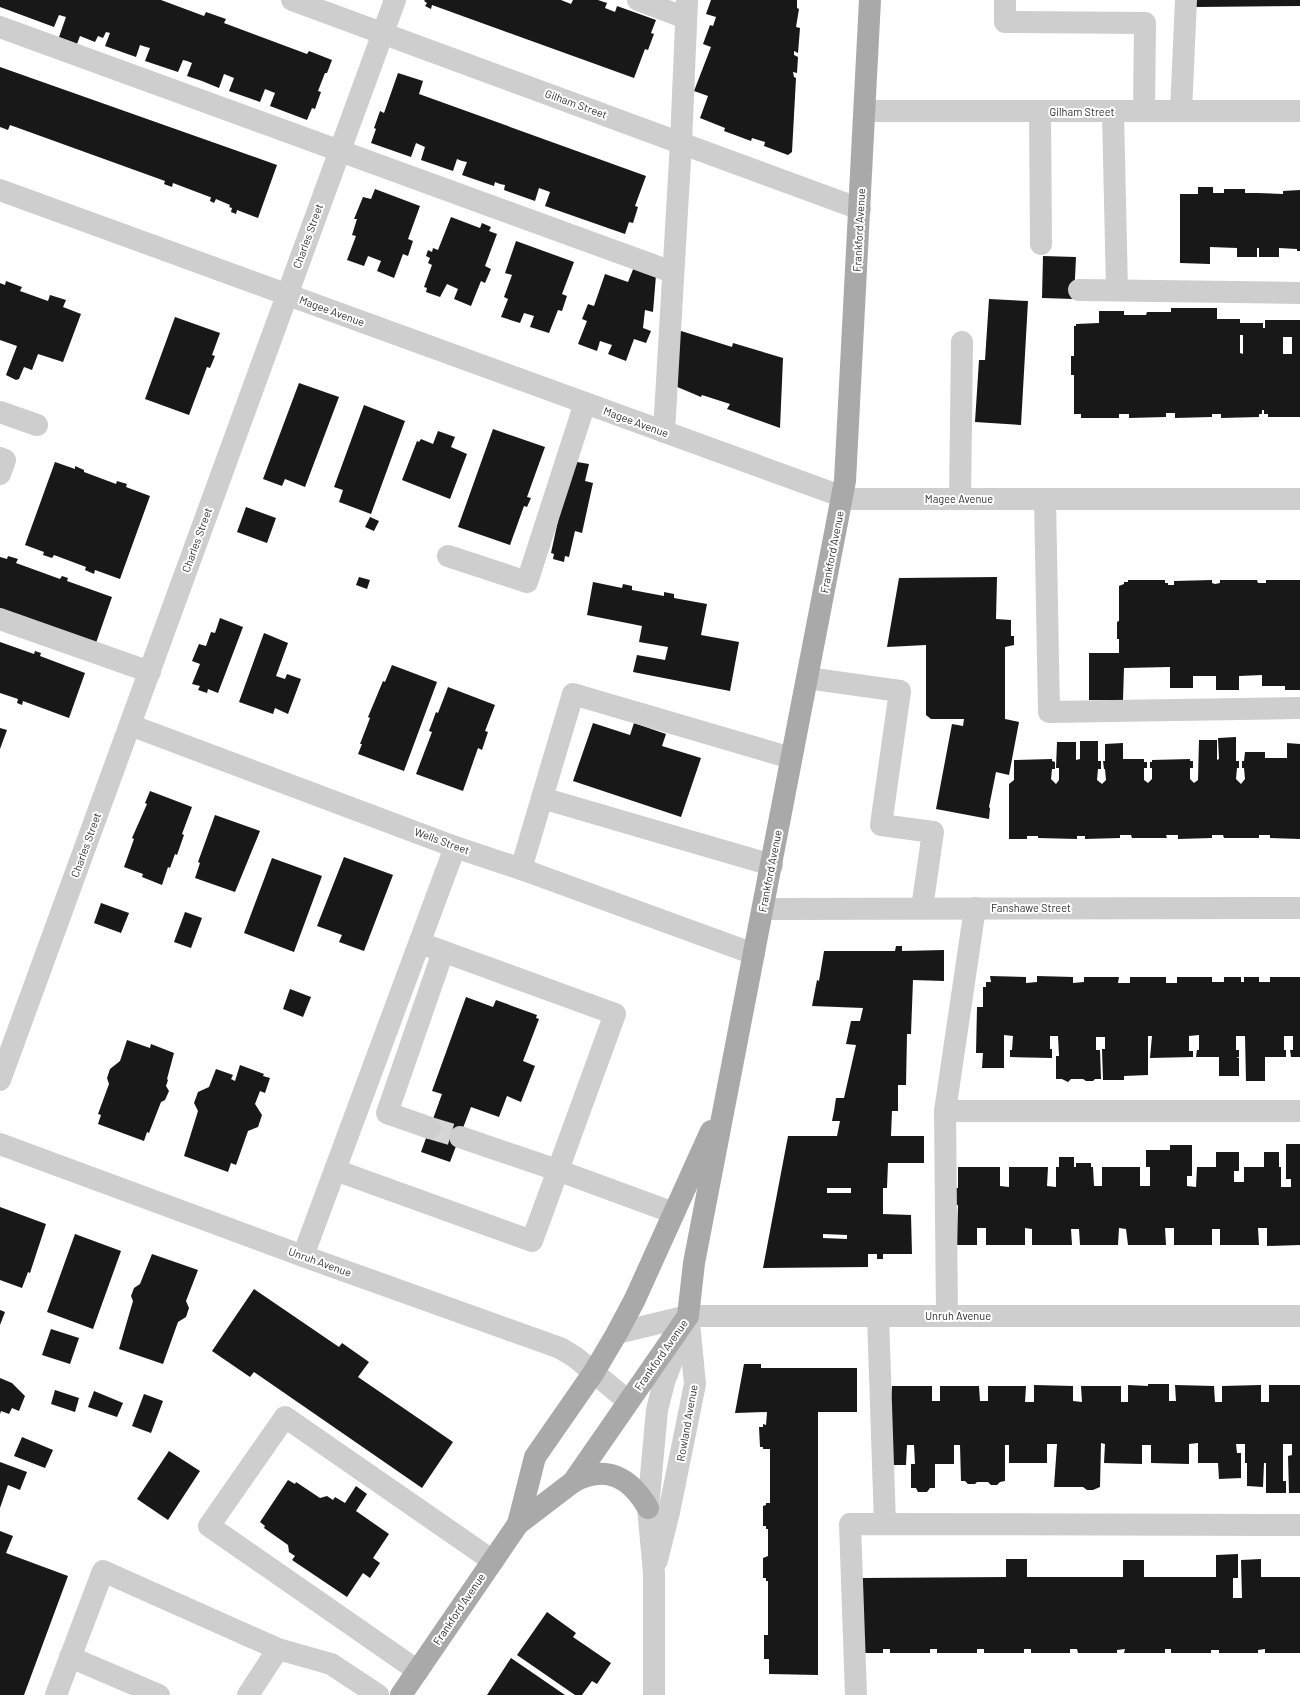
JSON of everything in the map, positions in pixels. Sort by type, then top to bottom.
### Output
[{"type":"main road","name":"Frankford Avenue","points":[[401,1695],[518,1524],[573,1482],[688,1316],[694,1263],[772,866],[791,758],[843,497],[860,209],[870,0]]},
{"type":"main road","name":"Frankford Avenue","points":[[518,1524],[535,1457],[594,1372],[617,1333],[635,1299],[727,1097]]},
{"type":"main road","points":[[573,1482],[594,1473],[618,1478],[634,1488],[648,1508]]},
{"type":"street","name":"Gilham Street","points":[[292,0],[860,209]]},
{"type":"street","name":"Charles Street","points":[[0,1080],[395,0]]},
{"type":"street","points":[[638,0],[687,9],[681,143],[672,272],[664,432]]},
{"type":"street","points":[[1005,0],[1005,22],[1145,23],[1144,112]]},
{"type":"street","points":[[1181,111],[1186,0]]},
{"type":"street","points":[[0,27],[672,272]]},
{"type":"street","name":"Gilham Street","points":[[865,112],[1300,111]]},
{"type":"street","points":[[1040,112],[1041,244]]},
{"type":"street","points":[[1113,112],[1117,290]]},
{"type":"street","name":"Magee Avenue","points":[[0,190],[843,497],[855,499],[1300,499]]},
{"type":"street","points":[[1079,290],[1300,293]]},
{"type":"street","points":[[960,499],[962,342]]},
{"type":"street","points":[[448,556],[527,582],[585,403]]},
{"type":"street","points":[[0,412],[37,425]]},
{"type":"street","points":[[0,458],[5,460],[0,474]]},
{"type":"street","points":[[1045,499],[1049,712],[1300,708]]},
{"type":"street","points":[[0,619],[150,672]]},
{"type":"street","points":[[807,678],[900,691],[881,825],[933,832],[922,908]]},
{"type":"street","points":[[521,869],[573,694],[791,758]]},
{"type":"street","name":"Wells Street","points":[[130,725],[455,847],[521,869],[754,954]]},
{"type":"street","points":[[542,798],[772,866]]},
{"type":"street","points":[[303,1256],[455,847]]},
{"type":"street","points":[[947,1316],[945,1111],[975,908]]},
{"type":"street","name":"Fanshawe Street","points":[[763,909],[1300,908]]},
{"type":"street","points":[[335,1170],[532,1241],[614,1014],[420,944]]},
{"type":"street","points":[[430,1128],[387,1113],[444,952]]},
{"type":"street","points":[[945,1111],[1300,1112]]},
{"type":"street","points":[[460,1137],[557,1170],[674,1213]]},
{"type":"street","name":"Unruh Avenue","points":[[0,1144],[303,1256],[560,1348],[575,1357],[628,1401]]},
{"type":"street","name":"Unruh Avenue","points":[[617,1333],[688,1316],[1300,1316]]},
{"type":"street","name":"Rowland Avenue","points":[[654,1695],[654,1573],[648,1508],[657,1410],[664,1382],[688,1316]]},
{"type":"street","name":"Rowland Avenue","points":[[654,1573],[669,1512],[695,1384],[688,1316]]},
{"type":"street","points":[[878,1316],[884,1524]]},
{"type":"street","points":[[418,1670],[209,1526],[285,1417],[493,1561]]},
{"type":"street","points":[[856,1695],[850,1524],[1300,1525]]},
{"type":"street","points":[[56,1695],[103,1571],[278,1649],[331,1664],[378,1695]]},
{"type":"street","points":[[248,1695],[278,1649]]},
{"type":"street","points":[[70,1657],[159,1695]]},
{"type":"building","points":[[0,0],[161,0],[204,16],[206,12],[226,19],[224,23],[307,54],[309,51],[332,60],[318,91],[321,92],[315,109],[312,108],[307,120],[270,106],[275,93],[265,89],[260,102],[229,91],[234,78],[224,74],[219,88],[187,76],[192,63],[187,61],[183,60],[178,72],[145,61],[150,48],[140,45],[136,57],[105,46],[110,33],[106,32],[103,38],[98,36],[95,42],[80,36],[77,44],[59,37],[66,17],[59,15],[54,27],[0,7]]},
{"type":"building","points":[[561,0],[571,4],[573,0],[598,0],[607,3],[605,8],[615,12],[617,6],[656,20],[651,33],[654,34],[648,50],[645,49],[634,78],[432,5],[431,9],[425,6],[427,3],[424,1]]},
{"type":"building","points":[[711,0],[797,0],[797,8],[799,9],[796,27],[800,28],[798,53],[794,51],[794,55],[798,57],[797,73],[793,72],[794,77],[796,78],[792,152],[788,155],[764,146],[765,142],[752,138],[751,141],[724,131],[725,128],[700,118],[708,96],[694,91],[711,47],[703,44],[710,25],[713,26],[716,17],[706,14]]},
{"type":"building","points":[[1196,0],[1300,0],[1300,6],[1196,7]]},
{"type":"building","points":[[0,67],[277,165],[258,218],[237,210],[236,214],[231,212],[232,208],[229,207],[230,205],[216,199],[214,203],[210,201],[211,197],[173,183],[172,187],[164,184],[165,181],[10,125],[8,130],[0,127]]},
{"type":"building","points":[[398,73],[423,81],[419,94],[646,176],[635,206],[638,207],[633,223],[629,222],[625,234],[545,206],[550,192],[539,188],[535,201],[504,190],[505,185],[495,182],[494,186],[462,175],[467,162],[457,159],[453,171],[421,160],[425,147],[416,143],[411,157],[371,143],[380,111],[384,113]]},
{"type":"building","points":[[1198,187],[1213,187],[1213,193],[1224,193],[1224,189],[1245,189],[1245,193],[1283,194],[1283,191],[1300,190],[1300,251],[1297,251],[1297,249],[1279,248],[1279,257],[1259,257],[1259,248],[1257,248],[1257,257],[1237,257],[1237,248],[1210,247],[1210,264],[1180,263],[1180,194],[1198,194]]},
{"type":"building","points":[[375,189],[420,206],[408,239],[413,241],[408,256],[403,254],[394,278],[377,271],[381,261],[368,256],[364,266],[347,260],[356,236],[352,235],[357,219],[354,219],[363,197],[371,199]]},
{"type":"building","points":[[451,217],[480,228],[482,223],[491,227],[489,231],[497,234],[485,266],[491,269],[485,283],[481,281],[471,306],[454,299],[458,289],[447,284],[440,297],[426,292],[427,288],[424,287],[432,265],[428,263],[430,258],[426,256],[428,250],[432,252],[433,248],[438,250]]},
{"type":"building","points":[[516,241],[574,262],[562,294],[567,296],[562,311],[558,310],[549,333],[530,327],[534,316],[524,313],[520,323],[501,317],[508,299],[504,297],[512,275],[505,273]]},
{"type":"building","points":[[1043,256],[1076,257],[1074,299],[1042,298]]},
{"type":"building","points":[[634,267],[656,275],[653,312],[645,310],[643,328],[651,331],[646,343],[634,339],[626,361],[608,354],[612,345],[600,341],[597,351],[578,344],[587,321],[582,319],[588,304],[594,306],[605,274],[628,282]]},
{"type":"building","points":[[6,281],[22,287],[20,291],[48,301],[50,295],[66,300],[63,307],[81,314],[63,362],[38,354],[32,370],[24,367],[19,379],[16,380],[6,375],[17,346],[0,340],[0,283],[5,285]]},
{"type":"building","points":[[989,299],[1028,301],[1021,425],[975,422],[979,360],[985,360]]},
{"type":"building","points":[[1171,308],[1217,308],[1217,319],[1240,319],[1240,323],[1263,323],[1263,328],[1265,328],[1265,320],[1300,320],[1300,417],[1268,417],[1268,414],[1264,414],[1264,410],[1262,410],[1262,414],[1259,414],[1259,417],[1221,418],[1221,414],[1212,414],[1212,417],[1175,418],[1175,413],[1166,413],[1166,417],[1129,418],[1129,414],[1119,414],[1119,418],[1081,418],[1081,414],[1074,414],[1074,375],[1071,375],[1071,356],[1074,356],[1074,326],[1076,326],[1076,324],[1099,323],[1099,311],[1124,311],[1124,315],[1146,315],[1147,312],[1171,312]],"holes":[[[1240,335],[1243,335],[1243,354],[1240,353]],[[1283,337],[1292,337],[1292,354],[1283,354]]]},
{"type":"building","points":[[175,317],[220,333],[212,355],[215,356],[210,368],[207,367],[189,415],[145,399]]},
{"type":"building","points":[[678,330],[732,347],[733,343],[783,358],[780,428],[727,409],[730,404],[702,395],[701,397],[675,386]]},
{"type":"building","points":[[299,383],[339,397],[305,487],[285,479],[282,486],[263,479]]},
{"type":"building","points":[[364,405],[405,421],[371,514],[339,502],[343,490],[334,487]]},
{"type":"building","points":[[493,429],[545,447],[527,497],[531,498],[527,507],[524,506],[510,545],[458,527]]},
{"type":"building","points":[[438,431],[455,437],[451,447],[467,454],[450,499],[402,480],[417,441],[419,442],[421,439],[433,444]]},
{"type":"building","points":[[571,461],[589,464],[585,481],[593,483],[582,533],[575,531],[569,557],[565,556],[564,562],[553,559],[554,554],[551,553]]},
{"type":"building","points":[[55,462],[75,469],[75,466],[84,470],[84,472],[116,484],[117,481],[127,484],[126,487],[150,496],[120,579],[95,570],[94,574],[85,570],[86,567],[54,555],[52,558],[43,555],[44,552],[25,545]]},
{"type":"building","points":[[246,507],[276,518],[267,543],[237,532]]},
{"type":"building","points":[[370,517],[379,521],[374,531],[365,527]]},
{"type":"building","points":[[8,556],[18,559],[16,563],[60,579],[62,576],[68,578],[67,581],[112,597],[96,643],[0,608],[0,557],[7,559]]},
{"type":"building","points":[[359,577],[370,580],[367,589],[356,585]]},
{"type":"building","points":[[997,577],[996,619],[1011,620],[1011,636],[1014,636],[1014,645],[1005,647],[1005,719],[1019,722],[1009,775],[996,772],[989,807],[989,819],[936,809],[952,724],[963,726],[964,719],[931,719],[926,715],[926,645],[887,647],[899,578]]},
{"type":"building","points":[[1128,580],[1165,580],[1165,583],[1168,583],[1168,585],[1174,585],[1174,581],[1212,580],[1212,583],[1215,584],[1220,583],[1220,580],[1257,580],[1258,583],[1266,583],[1266,580],[1300,580],[1300,690],[1285,690],[1285,686],[1262,686],[1262,675],[1239,676],[1239,690],[1216,690],[1216,676],[1193,676],[1193,688],[1170,688],[1170,667],[1124,668],[1123,700],[1089,700],[1089,653],[1119,653],[1117,622],[1119,621],[1119,586],[1124,584],[1124,582],[1128,582]]},
{"type":"building","points":[[593,582],[622,588],[623,584],[632,586],[632,590],[664,596],[664,592],[674,594],[674,598],[707,604],[701,635],[739,642],[730,691],[633,672],[637,655],[665,660],[668,647],[639,642],[642,626],[587,615]]},
{"type":"building","points":[[220,618],[243,627],[218,693],[208,689],[207,693],[198,690],[200,686],[192,684],[200,664],[192,661],[199,644],[206,646],[211,632],[215,633]]},
{"type":"building","points":[[264,633],[288,643],[276,676],[285,679],[287,674],[301,679],[288,714],[275,708],[273,714],[239,702]]},
{"type":"building","points":[[0,642],[34,654],[35,651],[41,653],[40,656],[85,673],[69,718],[23,701],[22,705],[17,703],[18,699],[0,693]]},
{"type":"building","points":[[392,665],[437,682],[404,771],[358,754],[362,744],[360,744],[370,718],[368,717],[383,681],[385,682]]},
{"type":"building","points":[[448,687],[495,705],[485,731],[488,732],[482,750],[478,748],[463,791],[416,774],[432,732],[429,731]]},
{"type":"building","points":[[593,723],[630,735],[634,723],[666,734],[662,746],[701,758],[681,817],[573,781]]},
{"type":"building","points":[[0,728],[7,730],[0,749]]},
{"type":"building","points":[[1236,737],[1236,761],[1239,761],[1239,768],[1237,768],[1236,779],[1241,784],[1245,779],[1242,761],[1244,761],[1245,752],[1265,752],[1265,758],[1287,758],[1287,743],[1300,744],[1300,839],[1270,838],[1270,835],[1259,835],[1259,838],[1224,838],[1223,835],[1212,835],[1212,838],[1178,839],[1178,835],[1166,835],[1167,838],[1132,838],[1131,835],[1120,835],[1120,838],[1085,839],[1085,836],[1077,836],[1077,839],[1038,838],[1038,836],[1027,836],[1027,839],[1009,839],[1009,784],[1014,780],[1014,760],[1052,759],[1052,761],[1055,762],[1055,769],[1052,769],[1051,779],[1056,784],[1059,780],[1059,768],[1056,768],[1057,742],[1076,742],[1076,760],[1080,759],[1080,741],[1098,741],[1098,761],[1101,761],[1101,769],[1098,769],[1097,780],[1102,784],[1106,780],[1103,761],[1105,761],[1105,744],[1123,743],[1123,759],[1144,759],[1144,762],[1147,762],[1147,768],[1144,768],[1144,780],[1148,783],[1152,779],[1152,768],[1150,768],[1150,762],[1152,762],[1152,760],[1190,759],[1190,761],[1193,761],[1193,768],[1190,768],[1190,779],[1194,783],[1198,780],[1199,740],[1217,740],[1217,760],[1219,759],[1218,738]]},
{"type":"building","points":[[150,791],[192,807],[182,834],[184,835],[177,855],[175,854],[170,868],[168,867],[162,885],[142,877],[143,874],[124,867],[134,839],[132,838],[147,804],[145,803]]},
{"type":"building","points":[[215,815],[260,831],[235,892],[195,878],[200,863],[198,862]]},
{"type":"building","points":[[344,857],[393,875],[364,951],[339,942],[342,935],[317,926]]},
{"type":"building","points":[[272,858],[322,876],[294,952],[244,933]]},
{"type":"building","points":[[101,903],[129,913],[121,933],[94,923]]},
{"type":"building","points":[[185,912],[202,918],[191,948],[174,942]]},
{"type":"building","points":[[896,946],[902,946],[902,951],[944,950],[944,981],[913,980],[911,1034],[907,1034],[906,1085],[898,1085],[898,1111],[892,1111],[891,1136],[924,1136],[924,1163],[888,1163],[887,1188],[883,1188],[883,1214],[911,1215],[912,1254],[883,1254],[883,1259],[877,1259],[877,1254],[868,1254],[868,1267],[763,1268],[788,1136],[837,1136],[840,1121],[832,1121],[836,1098],[844,1098],[856,1045],[846,1044],[851,1021],[860,1021],[863,1008],[812,1006],[817,980],[819,981],[824,951],[895,951]],"holes":[[[827,1188],[851,1188],[851,1193],[827,1193]],[[823,1234],[847,1235],[847,1239],[823,1238]]]},
{"type":"building","points":[[990,976],[1026,977],[1026,983],[1037,982],[1037,976],[1073,977],[1073,983],[1084,982],[1084,977],[1119,977],[1118,983],[1130,983],[1130,977],[1166,977],[1166,983],[1177,983],[1177,977],[1212,977],[1212,982],[1224,982],[1224,977],[1241,977],[1241,982],[1244,982],[1244,977],[1259,977],[1259,982],[1270,982],[1270,977],[1300,977],[1300,1057],[1291,1057],[1290,1050],[1293,1050],[1293,1036],[1284,1036],[1284,1050],[1286,1050],[1286,1057],[1265,1057],[1265,1081],[1246,1081],[1245,1036],[1236,1036],[1236,1050],[1239,1050],[1239,1057],[1236,1057],[1239,1058],[1239,1076],[1219,1076],[1219,1057],[1196,1057],[1197,1050],[1199,1050],[1199,1035],[1189,1036],[1189,1051],[1193,1051],[1193,1057],[1150,1058],[1152,1036],[1148,1036],[1148,1075],[1124,1076],[1124,1080],[1103,1080],[1102,1049],[1105,1049],[1105,1037],[1096,1037],[1096,1050],[1100,1050],[1101,1079],[1086,1081],[1083,1079],[1071,1079],[1068,1082],[1062,1079],[1056,1079],[1056,1056],[1059,1056],[1058,1036],[1050,1036],[1052,1058],[1010,1057],[1013,1036],[1004,1035],[1004,1068],[982,1068],[983,1053],[976,1053],[977,1007],[983,1007],[983,987],[986,987],[986,982],[991,982]]},
{"type":"building","points":[[290,989],[311,997],[303,1017],[283,1009]]},
{"type":"building","points":[[466,997],[493,1007],[496,1000],[537,1015],[536,1018],[539,1019],[523,1061],[535,1066],[521,1102],[507,1096],[499,1117],[471,1107],[450,1162],[421,1152],[442,1094],[432,1091]]},
{"type":"building","points":[[127,1040],[150,1048],[151,1044],[174,1053],[166,1086],[169,1091],[165,1100],[161,1102],[149,1133],[147,1132],[144,1141],[98,1124],[101,1115],[98,1114],[109,1084],[107,1078],[110,1069],[120,1061]]},
{"type":"building","points":[[240,1065],[264,1074],[263,1076],[270,1078],[265,1093],[260,1091],[255,1104],[262,1115],[258,1127],[248,1131],[236,1165],[231,1163],[228,1172],[184,1156],[198,1111],[194,1103],[198,1092],[209,1087],[216,1069],[233,1075],[231,1079],[235,1081]]},
{"type":"building","points":[[1286,1144],[1300,1144],[1300,1245],[1267,1246],[1267,1228],[1258,1228],[1259,1245],[1220,1245],[1220,1229],[1212,1229],[1212,1245],[1174,1245],[1174,1228],[1165,1228],[1166,1245],[1128,1245],[1126,1229],[1119,1228],[1118,1245],[1080,1245],[1079,1229],[1071,1229],[1072,1245],[1032,1245],[1032,1229],[1025,1228],[1025,1245],[986,1245],[986,1228],[977,1228],[977,1245],[957,1245],[958,1205],[951,1205],[951,1188],[958,1188],[958,1167],[1000,1167],[1000,1186],[1009,1187],[1009,1167],[1048,1167],[1047,1186],[1056,1187],[1056,1167],[1059,1167],[1059,1157],[1074,1157],[1074,1167],[1076,1167],[1076,1163],[1091,1163],[1091,1167],[1093,1167],[1094,1186],[1102,1186],[1102,1167],[1140,1167],[1140,1186],[1150,1186],[1150,1167],[1146,1167],[1146,1150],[1170,1150],[1170,1145],[1192,1145],[1192,1176],[1187,1176],[1187,1186],[1196,1187],[1197,1167],[1216,1167],[1216,1152],[1239,1152],[1239,1171],[1234,1171],[1234,1182],[1244,1182],[1244,1167],[1264,1167],[1264,1152],[1279,1152],[1281,1187],[1291,1187],[1291,1179],[1286,1179]]},
{"type":"building","points":[[0,1207],[46,1224],[30,1273],[28,1272],[22,1288],[0,1280]]},
{"type":"building","points":[[75,1234],[121,1251],[93,1329],[47,1312]]},
{"type":"building","points":[[152,1254],[198,1270],[186,1301],[189,1308],[186,1317],[178,1322],[163,1364],[119,1349],[133,1301],[131,1296],[134,1288],[140,1284]]},
{"type":"building","points":[[254,1289],[339,1347],[342,1343],[369,1362],[358,1377],[453,1442],[422,1488],[254,1372],[250,1377],[212,1351]]},
{"type":"building","points":[[0,1310],[5,1312],[0,1325]]},
{"type":"building","points":[[51,1329],[79,1338],[70,1364],[42,1355]]},
{"type":"building","points":[[744,1364],[761,1364],[761,1368],[857,1368],[857,1412],[818,1412],[818,1675],[769,1674],[769,1659],[764,1659],[764,1635],[768,1635],[768,1581],[766,1581],[766,1578],[763,1578],[763,1558],[768,1556],[768,1529],[766,1529],[766,1526],[763,1526],[763,1506],[766,1505],[766,1503],[770,1503],[770,1449],[763,1449],[763,1447],[760,1447],[759,1427],[763,1427],[763,1424],[766,1425],[767,1412],[735,1413]]},
{"type":"building","points":[[0,1378],[12,1383],[25,1396],[19,1411],[12,1408],[9,1414],[1,1411],[0,1414]]},
{"type":"building","points":[[1148,1384],[1169,1384],[1169,1401],[1176,1401],[1175,1385],[1214,1386],[1215,1402],[1222,1402],[1222,1386],[1261,1385],[1261,1402],[1269,1402],[1269,1385],[1300,1385],[1300,1493],[1289,1493],[1288,1456],[1292,1455],[1292,1444],[1283,1444],[1283,1481],[1286,1481],[1286,1493],[1266,1493],[1266,1463],[1264,1463],[1263,1487],[1247,1486],[1245,1444],[1236,1444],[1237,1453],[1241,1453],[1241,1478],[1219,1479],[1218,1463],[1198,1463],[1198,1443],[1189,1444],[1189,1464],[1151,1463],[1151,1445],[1142,1445],[1142,1464],[1104,1463],[1105,1444],[1101,1443],[1100,1487],[1093,1490],[1087,1490],[1083,1487],[1054,1487],[1057,1444],[1047,1444],[1047,1463],[1009,1463],[1009,1445],[1005,1445],[1005,1481],[1000,1482],[997,1485],[991,1485],[988,1482],[968,1484],[965,1481],[961,1481],[960,1445],[954,1445],[954,1464],[935,1464],[935,1488],[930,1488],[927,1492],[918,1492],[916,1488],[911,1488],[911,1464],[915,1464],[914,1445],[907,1445],[906,1465],[886,1465],[892,1386],[932,1386],[932,1401],[940,1401],[940,1386],[979,1386],[980,1401],[988,1401],[988,1386],[1026,1386],[1025,1402],[1034,1402],[1034,1385],[1073,1386],[1073,1401],[1082,1402],[1081,1386],[1121,1386],[1121,1402],[1128,1402],[1128,1385],[1148,1386]]},
{"type":"building","points":[[55,1390],[79,1398],[75,1412],[51,1404]]},
{"type":"building","points":[[94,1391],[123,1403],[117,1417],[88,1407]]},
{"type":"building","points":[[144,1394],[163,1401],[151,1433],[132,1426]]},
{"type":"building","points":[[22,1437],[53,1450],[45,1468],[14,1456]]},
{"type":"building","points":[[169,1451],[200,1471],[168,1520],[137,1499]]},
{"type":"building","points":[[0,1462],[27,1472],[20,1490],[8,1485],[0,1508]]},
{"type":"building","points":[[288,1480],[295,1484],[296,1482],[320,1498],[327,1496],[333,1500],[335,1497],[345,1503],[356,1486],[367,1494],[356,1511],[389,1534],[373,1558],[380,1563],[370,1578],[363,1573],[347,1597],[292,1560],[295,1556],[289,1552],[288,1545],[264,1528],[265,1526],[260,1522]]},
{"type":"building","points":[[0,1531],[13,1536],[6,1553],[68,1576],[24,1695],[0,1695]]},
{"type":"building","points":[[1238,1554],[1238,1578],[1233,1578],[1233,1598],[1242,1598],[1241,1560],[1261,1559],[1261,1577],[1300,1577],[1300,1653],[1265,1653],[1265,1649],[1258,1650],[1258,1653],[1219,1653],[1219,1650],[1211,1650],[1211,1653],[1171,1653],[1171,1649],[1165,1649],[1165,1653],[1124,1653],[1125,1649],[1117,1650],[1117,1653],[1078,1653],[1077,1649],[1070,1649],[1070,1653],[1031,1653],[1031,1649],[1024,1649],[1024,1653],[984,1653],[984,1649],[977,1649],[977,1653],[937,1653],[937,1649],[930,1649],[930,1653],[890,1653],[890,1649],[883,1649],[883,1653],[862,1653],[861,1578],[1006,1577],[1006,1559],[1027,1559],[1027,1577],[1123,1577],[1123,1560],[1144,1560],[1144,1577],[1216,1577],[1216,1555]]},
{"type":"building","points":[[547,1612],[576,1633],[573,1637],[611,1663],[597,1684],[592,1681],[582,1695],[575,1695],[517,1655]]},
{"type":"building","points":[[511,1658],[565,1695],[487,1695]]},
{"type":"tunnel","points":[[430,1128],[460,1137]]}]
